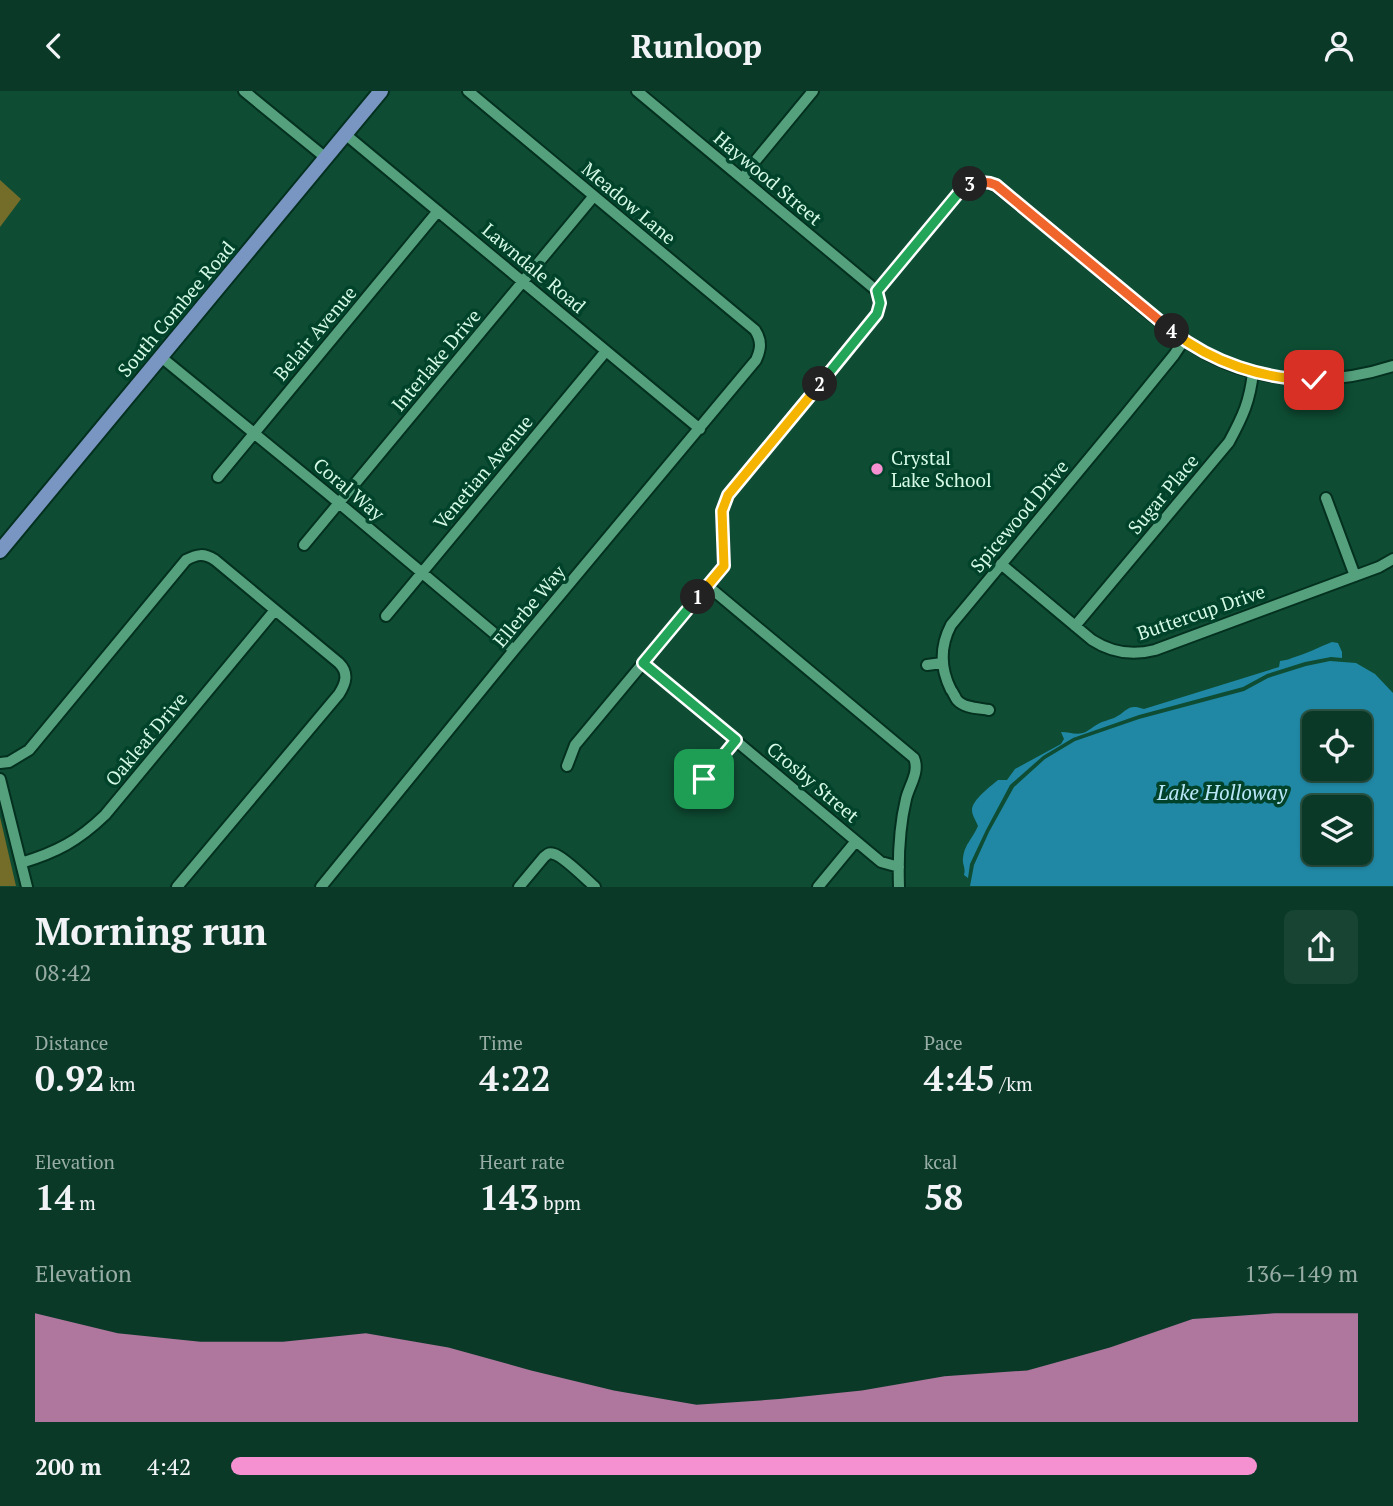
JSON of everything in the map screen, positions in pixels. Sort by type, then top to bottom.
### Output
[{"type":"main road","name":"South Combee Road","points":[[0,551],[382,91]]},
{"type":"street","points":[[244,91],[326,157]]},
{"type":"street","name":"Meadow Lane","points":[[468,91],[755,330],[760,347]]},
{"type":"street","name":"Haywood Street","points":[[637,91],[877,291]]},
{"type":"street","points":[[743,179],[813,91]]},
{"type":"street","name":"Lawndale Road","points":[[345,134],[700,429]]},
{"type":"street","points":[[567,766],[575,745],[724,566],[722,511],[728,495],[877,314],[880,303],[877,291],[961,190],[969,184],[989,182],[996,185],[1184,340],[1213,356],[1253,372],[1314,380],[1349,377],[1393,366]]},
{"type":"street","name":"Interlake Drive","points":[[304,545],[593,197]]},
{"type":"street","name":"Belair Avenue","points":[[218,477],[438,211]]},
{"type":"street","name":"Spicewood Drive","points":[[942,663],[943,647],[951,625],[1184,340]]},
{"type":"street","name":"Ellerbe Way","points":[[321,887],[514,650],[756,361],[760,347]]},
{"type":"street","name":"Venetian Avenue","points":[[387,616],[606,351]]},
{"type":"street","name":"Coral Way","points":[[161,357],[514,650]]},
{"type":"street","name":"Sugar Place","points":[[1075,626],[1229,442],[1244,413],[1251,391],[1253,372]]},
{"type":"street","points":[[1326,498],[1355,576]]},
{"type":"street","points":[[0,763],[9,762],[29,750],[186,560],[200,554],[215,560],[339,663],[344,668],[346,677],[338,694],[177,887]]},
{"type":"street","name":"Buttercup Drive","points":[[1002,564],[1102,647],[1131,654],[1144,653],[1379,567],[1393,559]]},
{"type":"street","points":[[708,586],[914,758],[917,765],[902,817],[899,887]]},
{"type":"street","name":"Oakleaf Drive","points":[[22,863],[70,844],[106,815],[275,610]]},
{"type":"street","name":"Crosby Street","points":[[643,663],[881,862],[899,867]]},
{"type":"street","points":[[927,665],[942,663],[957,699],[966,706],[989,710]]},
{"type":"street","points":[[685,792],[704,779],[736,740]]},
{"type":"street","points":[[0,779],[27,887]]},
{"type":"street","points":[[818,887],[856,841]]},
{"type":"street","points":[[519,887],[544,857],[552,853],[595,887]]},
{"type":"shaded area","points":[[0,180],[21,199],[0,227]]},
{"type":"shaded area","points":[[0,817],[16,886],[0,886]]},
{"type":"water","points":[[1332,642],[1338,643],[1342,658],[1331,657],[1305,662],[1267,674],[1243,687],[1139,715],[1073,738],[1043,756],[1010,785],[970,864],[968,878],[964,875],[964,853],[978,826],[972,812],[975,802],[998,780],[1007,780],[1015,769],[1061,744],[1064,739],[1061,732],[1083,733],[1131,707],[1144,709],[1279,667],[1280,661]]},
{"type":"water","name":"Lake Holloway","points":[[1330,661],[1356,663],[1375,674],[1393,693],[1393,886],[970,886],[974,865],[1014,787],[1045,759],[1075,741],[1139,719],[1244,691],[1268,678]]},
{"type":"place","name":"Crystal Lake School","points":[[877,469]]},
{"type":"route","points":[[704,779],[736,740],[643,663],[724,566],[722,511],[728,495],[877,314],[880,303],[877,291],[961,190],[969,184],[989,182],[996,185],[1147,311],[1197,348],[1253,372],[1314,380]]}]
